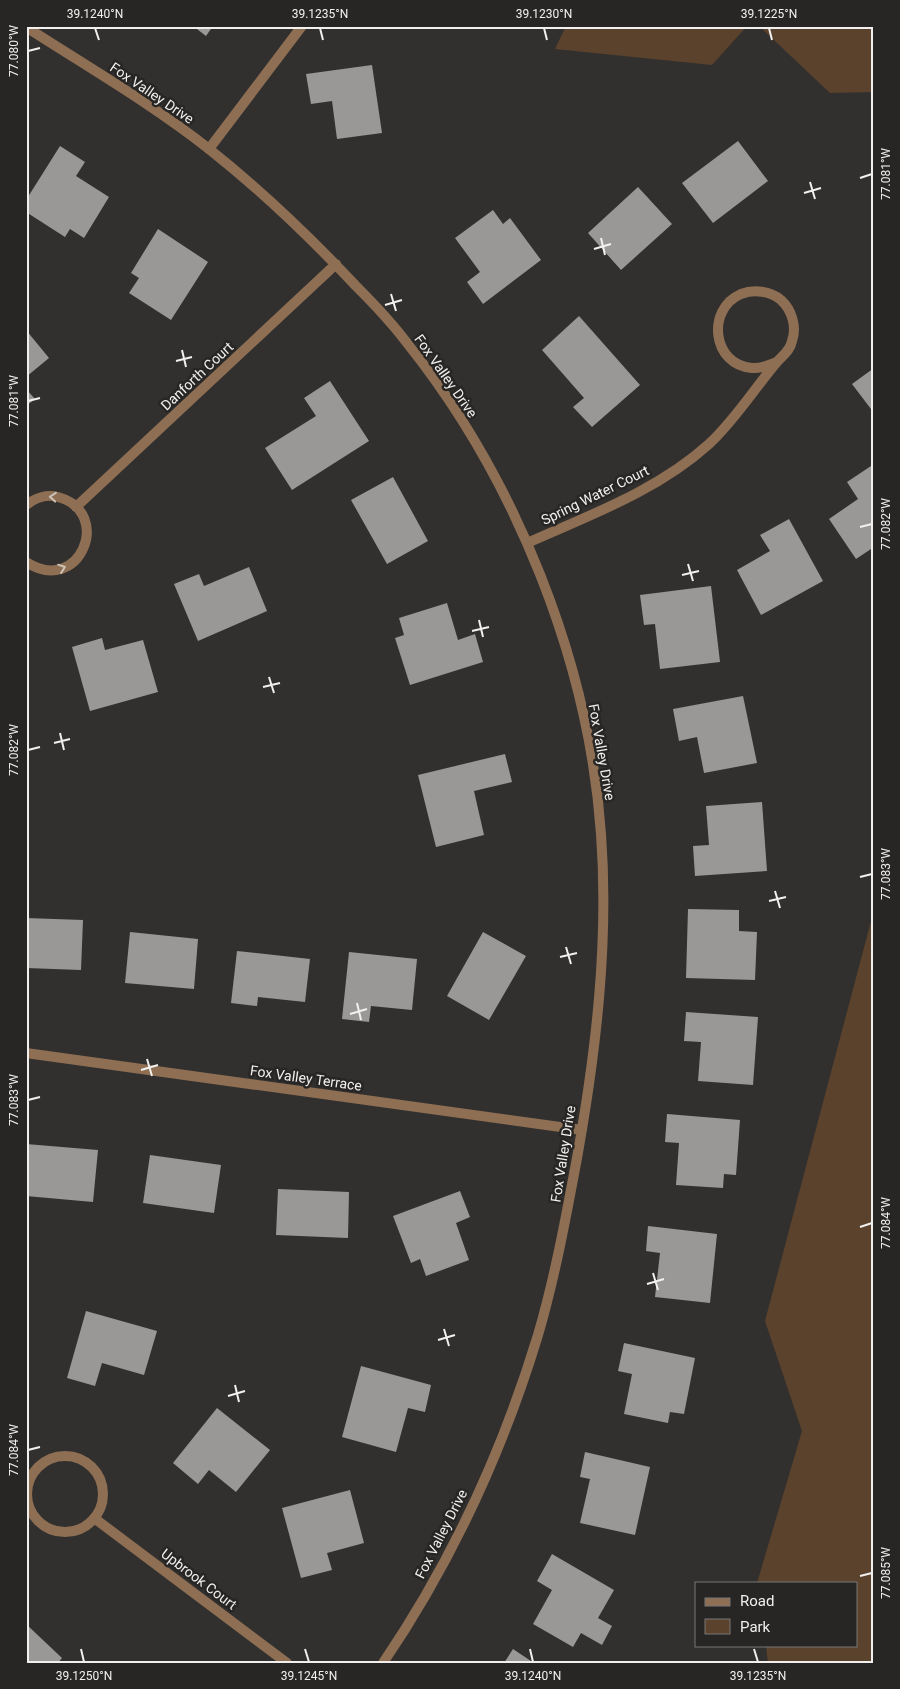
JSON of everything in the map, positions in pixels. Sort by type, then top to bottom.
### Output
[{"type":"street","points":[[209,149],[302,26]]},
{"type":"street","name":"Fox Valley Drive","points":[[26,27],[129,93],[209,149],[298,226],[336,264],[407,342],[441,389],[490,467],[526,543],[558,622],[570,661],[588,738],[601,832],[604,898],[602,954],[582,1130],[553,1276],[539,1332],[523,1382],[483,1482],[457,1535],[411,1619],[384,1663]]},
{"type":"street","name":"Danforth Court","points":[[76,506],[336,264]]},
{"type":"street","name":"Spring Water Court","points":[[526,543],[625,499],[655,483],[688,461],[710,443],[734,417],[787,352],[792,343],[794,322],[785,304],[774,296],[758,291],[744,292],[732,299],[723,309],[718,324],[718,338],[723,351],[738,364],[751,368],[762,368],[777,362]]},
{"type":"street","points":[[26,505],[43,496],[55,496],[66,499],[76,506],[84,517],[87,529],[87,542],[82,553],[74,563],[63,569],[50,571],[38,569],[26,562]]},
{"type":"street","name":"Fox Valley Terrace","points":[[26,1053],[582,1130]]},
{"type":"street","points":[[67,1456],[78,1458],[89,1464],[97,1474],[103,1496],[100,1508],[94,1518],[86,1526],[75,1531],[52,1530],[42,1525],[34,1517],[28,1506],[26,1495],[27,1486],[35,1470],[44,1462],[55,1457],[67,1456]]},
{"type":"street","name":"Upbrook Court","points":[[94,1518],[287,1663]]},
{"type":"green space","points":[[566,26],[747,26],[712,65],[555,49]]},
{"type":"green space","points":[[759,26],[874,26],[874,92],[830,93]]},
{"type":"green space","points":[[874,910],[874,1663],[768,1663],[766,1646],[858,1646],[858,1582],[757,1582],[802,1431],[765,1321]]},
{"type":"building","points":[[193,26],[213,26],[206,36]]},
{"type":"building","points":[[372,65],[382,133],[337,139],[332,101],[311,104],[306,74]]},
{"type":"building","points":[[738,141],[768,181],[713,223],[682,183]]},
{"type":"building","points":[[60,146],[85,162],[76,176],[109,197],[84,238],[70,229],[65,237],[26,212],[26,200]]},
{"type":"building","points":[[638,187],[672,224],[621,270],[588,233]]},
{"type":"building","points":[[493,210],[503,224],[510,218],[541,260],[483,304],[467,282],[480,272],[455,238]]},
{"type":"building","points":[[158,229],[208,262],[171,320],[129,293],[139,278],[131,273]]},
{"type":"building","points":[[579,316],[640,385],[592,427],[573,407],[584,398],[542,350]]},
{"type":"building","points":[[26,330],[49,358],[26,377]]},
{"type":"building","points":[[874,368],[874,413],[852,384]]},
{"type":"building","points":[[330,381],[369,441],[292,490],[265,448],[316,416],[304,398]]},
{"type":"building","points":[[26,389],[35,399],[26,406]]},
{"type":"building","points":[[874,464],[874,547],[856,559],[829,519],[858,499],[847,482]]},
{"type":"building","points":[[393,477],[428,541],[387,564],[351,500]]},
{"type":"building","points":[[789,519],[823,581],[761,615],[737,570],[770,551],[760,535]]},
{"type":"building","points":[[249,567],[267,611],[198,641],[174,584],[199,574],[204,586]]},
{"type":"building","points":[[711,586],[720,662],[660,669],[655,624],[644,625],[640,595]]},
{"type":"building","points":[[447,603],[458,640],[475,634],[483,662],[410,685],[395,638],[404,635],[399,618]]},
{"type":"building","points":[[102,638],[105,650],[143,640],[158,692],[90,711],[72,647]]},
{"type":"building","points":[[743,696],[757,763],[704,773],[697,737],[679,741],[673,709]]},
{"type":"building","points":[[505,754],[512,782],[474,791],[484,835],[436,847],[418,775]]},
{"type":"building","points":[[762,802],[767,871],[695,876],[693,846],[709,845],[706,806]]},
{"type":"building","points":[[688,909],[739,910],[739,931],[757,932],[755,980],[686,978]]},
{"type":"building","points":[[26,918],[83,920],[81,970],[26,968]]},
{"type":"building","points":[[130,932],[198,939],[194,989],[125,983]]},
{"type":"building","points":[[483,932],[526,956],[489,1020],[447,996]]},
{"type":"building","points":[[237,951],[310,959],[305,1002],[258,997],[257,1006],[231,1003]]},
{"type":"building","points":[[349,952],[417,959],[412,1010],[371,1006],[369,1022],[342,1019]]},
{"type":"building","points":[[686,1012],[758,1017],[753,1085],[698,1081],[701,1042],[684,1041]]},
{"type":"building","points":[[667,1114],[740,1120],[736,1175],[724,1174],[723,1188],[676,1185],[679,1143],[665,1142]]},
{"type":"building","points":[[26,1144],[98,1150],[93,1202],[26,1196]]},
{"type":"building","points":[[150,1155],[221,1165],[214,1213],[143,1203]]},
{"type":"building","points":[[278,1189],[349,1192],[348,1238],[276,1235]]},
{"type":"building","points":[[460,1191],[470,1217],[456,1223],[469,1260],[426,1276],[420,1259],[411,1263],[393,1216]]},
{"type":"building","points":[[648,1226],[717,1234],[710,1303],[655,1297],[660,1253],[646,1251]]},
{"type":"building","points":[[86,1311],[157,1331],[144,1375],[102,1363],[95,1386],[67,1378]]},
{"type":"building","points":[[624,1343],[695,1358],[684,1414],[670,1412],[668,1423],[624,1414],[632,1374],[618,1371]]},
{"type":"building","points":[[361,1366],[431,1385],[425,1412],[408,1408],[396,1452],[342,1437]]},
{"type":"building","points":[[217,1408],[270,1450],[236,1492],[209,1470],[198,1484],[173,1463]]},
{"type":"building","points":[[585,1452],[650,1467],[635,1535],[580,1523],[590,1479],[580,1477]]},
{"type":"building","points":[[350,1490],[364,1543],[327,1553],[332,1570],[301,1578],[282,1508]]},
{"type":"building","points":[[552,1554],[614,1590],[598,1618],[612,1626],[602,1645],[581,1633],[573,1647],[533,1624],[552,1590],[537,1581]]},
{"type":"building","points":[[26,1624],[62,1658],[58,1663],[26,1663]]},
{"type":"building","points":[[513,1649],[534,1663],[504,1663]]}]
